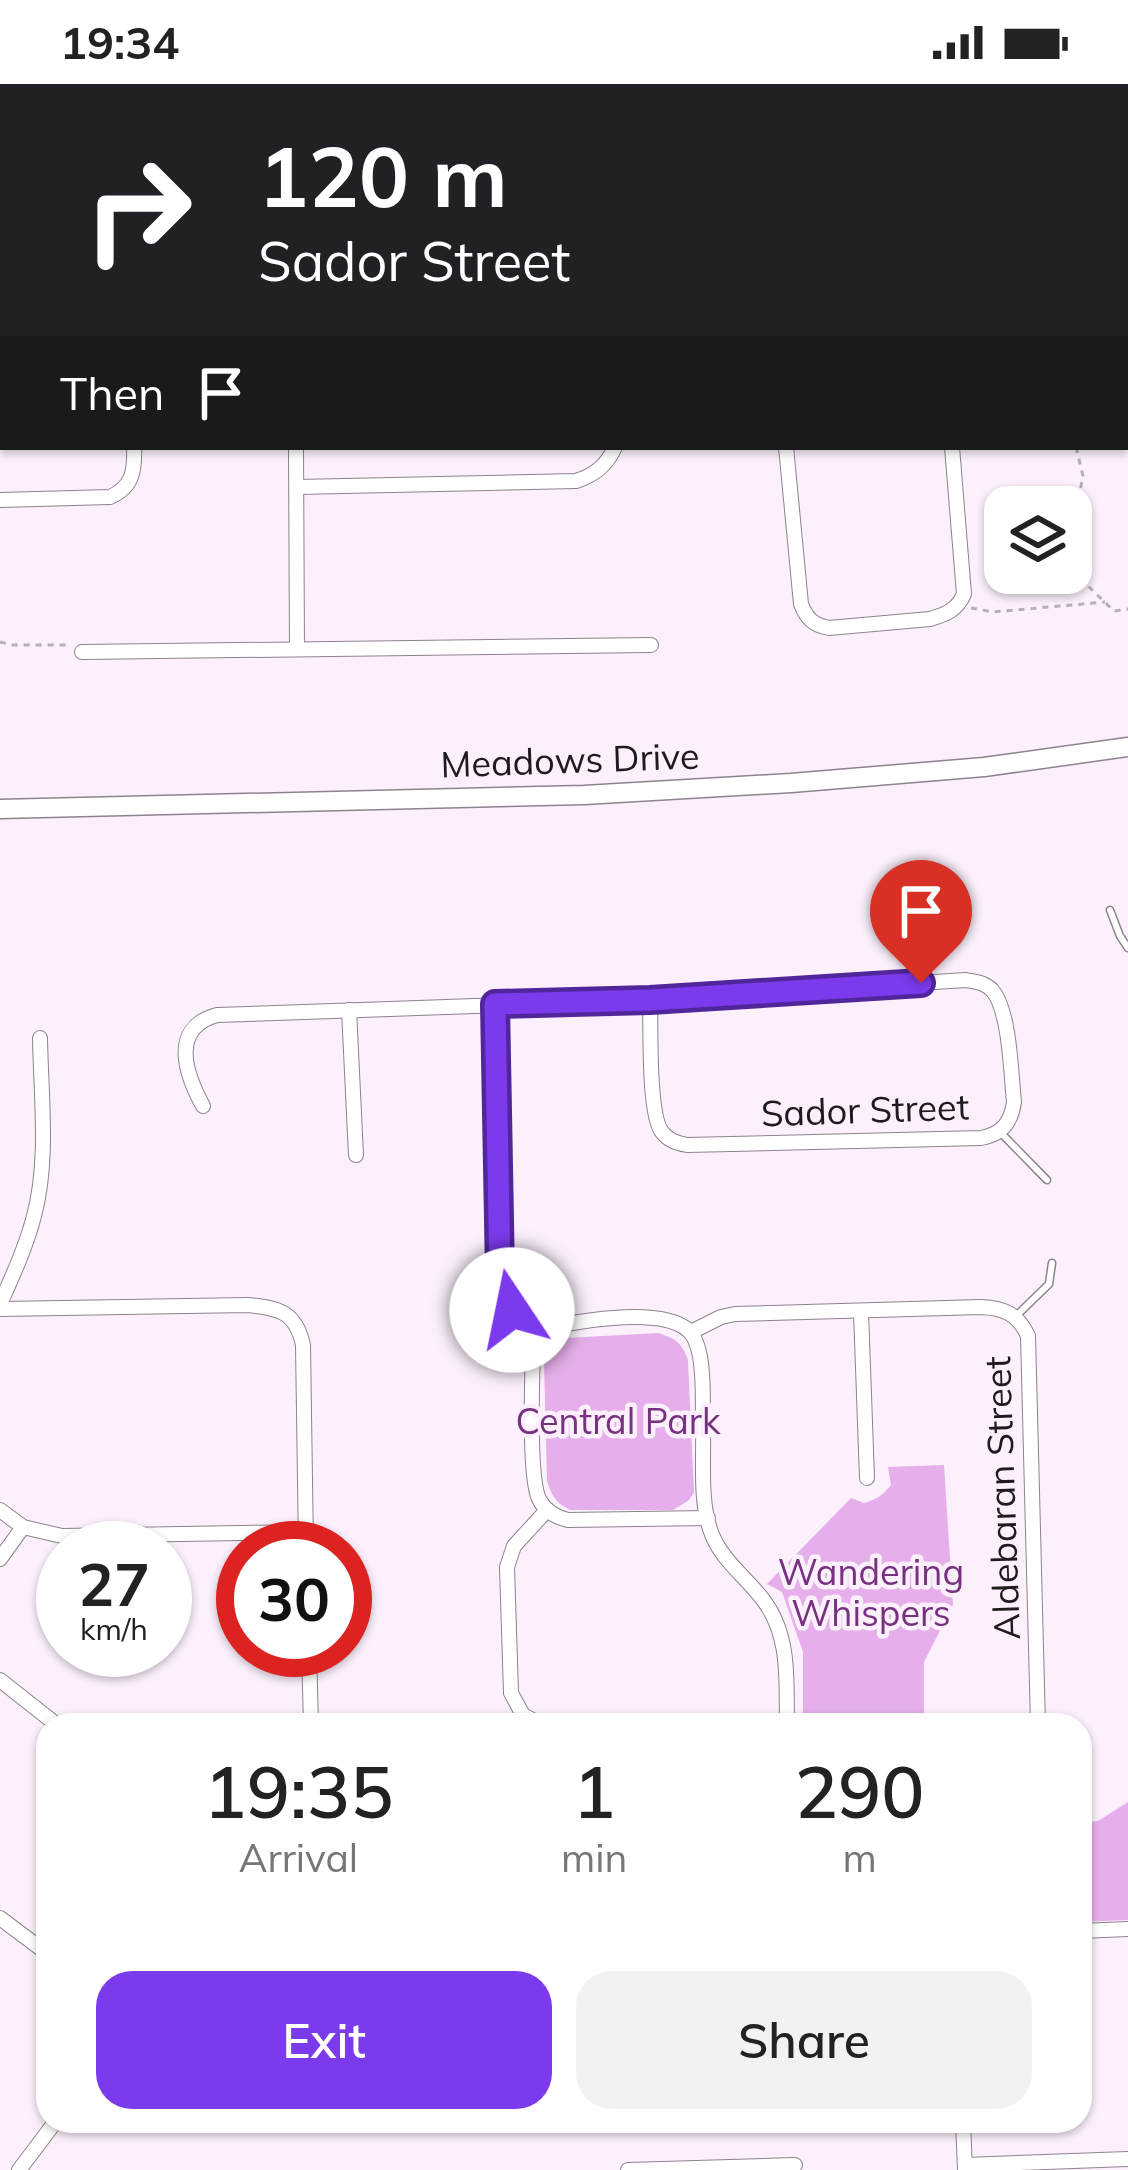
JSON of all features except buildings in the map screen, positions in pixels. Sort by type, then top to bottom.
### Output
[{"type":"street","points":[[0,500],[116,495],[135,470],[134,450]]},
{"type":"street","points":[[296,450],[298,649]]},
{"type":"street","points":[[297,487],[576,481],[600,469],[614,450]]},
{"type":"street","points":[[786,450],[801,604],[818,626],[842,628],[930,619],[960,603],[964,594],[952,450]]},
{"type":"street","points":[[82,652],[651,645]]},
{"type":"street","name":"Meadows Drive","points":[[4,806],[652,791],[984,767],[1128,747]]},
{"type":"street","name":"Sador Street","points":[[202,1106],[189,1081],[186,1057],[191,1032],[217,1015],[650,1000],[966,980],[981,982],[1001,1006],[1012,1116],[1000,1132],[981,1138],[677,1143],[661,1131],[654,1111],[650,1000]]},
{"type":"street","points":[[495,1004],[501,1285],[512,1310],[536,1329],[646,1318],[691,1332],[701,1370],[712,1537],[765,1602],[781,1635],[787,1713]]},
{"type":"street","points":[[349,1010],[356,1155]]},
{"type":"street","points":[[40,1038],[43,1146],[39,1192],[27,1240],[0,1307],[248,1305],[289,1316],[297,1324],[302,1345],[306,1521]]},
{"type":"street","name":"Aldebaran Street","points":[[691,1332],[735,1314],[995,1307],[1016,1316],[1028,1336],[1038,1713]]},
{"type":"street","points":[[861,1312],[867,1478]]},
{"type":"street","points":[[536,1329],[532,1390],[536,1490],[547,1510],[568,1520],[708,1518]]},
{"type":"street","points":[[0,1510],[23,1527],[62,1536],[216,1539]]},
{"type":"street","points":[[522,1713],[511,1693],[507,1567],[514,1546],[547,1510]]},
{"type":"street","points":[[0,1559],[23,1527]]},
{"type":"street","points":[[309,1677],[310,1713]]},
{"type":"street","points":[[0,1681],[41,1713]]},
{"type":"street","points":[[0,1918],[36,1945]]},
{"type":"street","points":[[1092,1930],[1128,1929]]},
{"type":"street","points":[[19,2170],[47,2133]]},
{"type":"street","points":[[963,2133],[964,2168],[1128,2158]]},
{"type":"street","points":[[628,2170],[795,2165]]},
{"type":"lane","points":[[1110,910],[1128,948]]},
{"type":"lane","points":[[1000,1132],[1047,1180]]},
{"type":"lane","points":[[1016,1316],[1049,1284],[1052,1263]]},
{"type":"path","points":[[1077,450],[1083,476],[1078,501],[1088,542],[1082,566],[1088,585],[1114,611],[1128,609]]},
{"type":"path","points":[[960,603],[993,612],[1107,602]]},
{"type":"path","points":[[0,642],[69,645],[82,652]]},
{"type":"green space","name":"Central Park","points":[[658,1333],[677,1342],[688,1360],[694,1493],[673,1510],[570,1510],[555,1498],[547,1481],[544,1361],[567,1338]]},
{"type":"green space","name":"Wandering Whispers","points":[[944,1465],[953,1605],[924,1662],[924,1713],[803,1713],[803,1652],[782,1592],[767,1584],[851,1498],[864,1503],[885,1492],[891,1485],[888,1467]]},
{"type":"green space","points":[[1128,1802],[1128,1920],[1092,1922],[1092,1822]]},
{"type":"route","points":[[512,1310],[500,1274],[495,1004],[650,1000],[921,983]]}]
